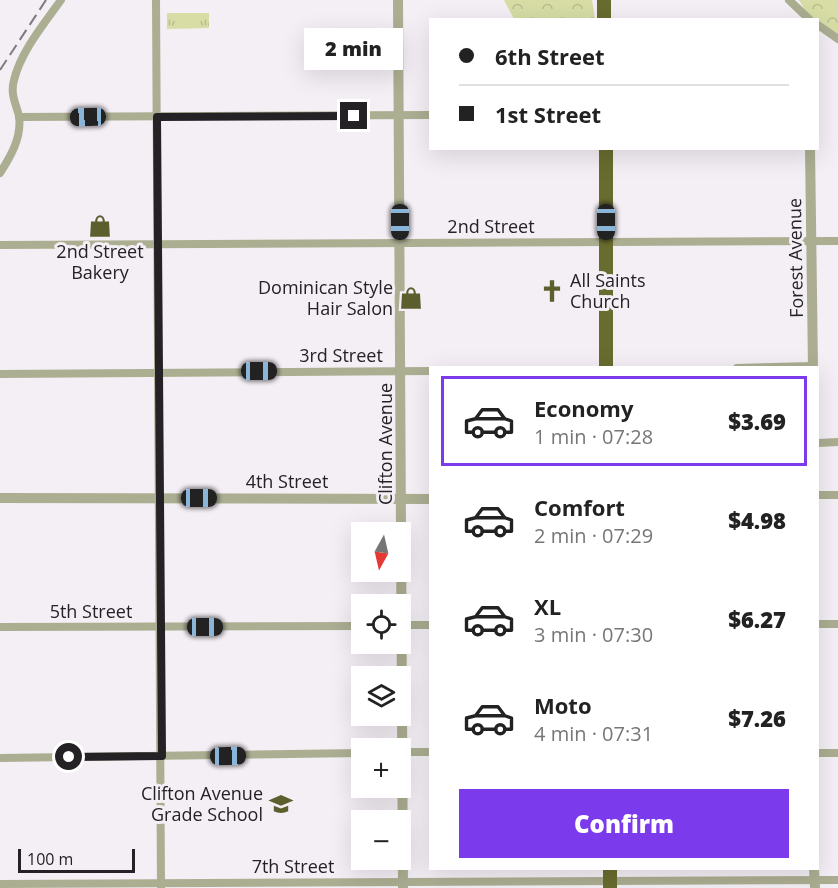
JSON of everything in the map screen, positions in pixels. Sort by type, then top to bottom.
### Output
[{"type":"highway","points":[[604,0],[604,18]]},
{"type":"highway","points":[[606,150],[606,366]]},
{"type":"street","points":[[0,173],[14,147],[18,134],[19,117],[13,99],[14,81],[26,54],[61,0]]},
{"type":"street","points":[[156,0],[161,886]]},
{"type":"street","name":"Clifton Avenue","points":[[398,0],[402,594]]},
{"type":"street","points":[[789,0],[809,18]]},
{"type":"street","points":[[819,26],[838,39]]},
{"type":"street","points":[[19,117],[429,115]]},
{"type":"street","name":"Forest Avenue","points":[[810,150],[813,366]]},
{"type":"street","name":"2nd Street","points":[[0,245],[838,241]]},
{"type":"street","name":"3rd Street","points":[[0,374],[429,371]]},
{"type":"street","points":[[819,443],[838,442]]},
{"type":"street","points":[[819,495],[838,495]]},
{"type":"street","name":"4th Street","points":[[0,498],[429,499]]},
{"type":"street","points":[[819,624],[838,624]]},
{"type":"street","points":[[411,625],[429,625]]},
{"type":"street","name":"5th Street","points":[[0,627],[351,626]]},
{"type":"street","name":"Clifton Avenue","points":[[401,738],[402,654]]},
{"type":"street","points":[[411,752],[429,752]]},
{"type":"street","points":[[0,758],[351,753]]},
{"type":"street","points":[[819,753],[838,753]]},
{"type":"street","name":"Clifton Avenue","points":[[402,798],[403,885]]},
{"type":"street","name":"7th Street","points":[[0,884],[403,885],[610,879],[838,880]]},
{"type":"green space","points":[[504,0],[592,0],[595,18],[513,18]]},
{"type":"green space","points":[[799,0],[838,0],[838,35],[819,24],[819,18],[809,18]]},
{"type":"green space","points":[[167,13],[209,13],[209,28],[167,29]]},
{"type":"railway","points":[[0,70],[46,0]]},
{"type":"place","name":"2nd Street Bakery","points":[[100,226]]},
{"type":"place","name":"All Saints Church","points":[[552,291]]},
{"type":"place","name":"Dominican Style Hair Salon","points":[[411,298]]},
{"type":"place","name":"Clifton Avenue Grade School","points":[[281,804]]},
{"type":"route","points":[[69,757],[162,756],[157,117],[354,116]]}]
